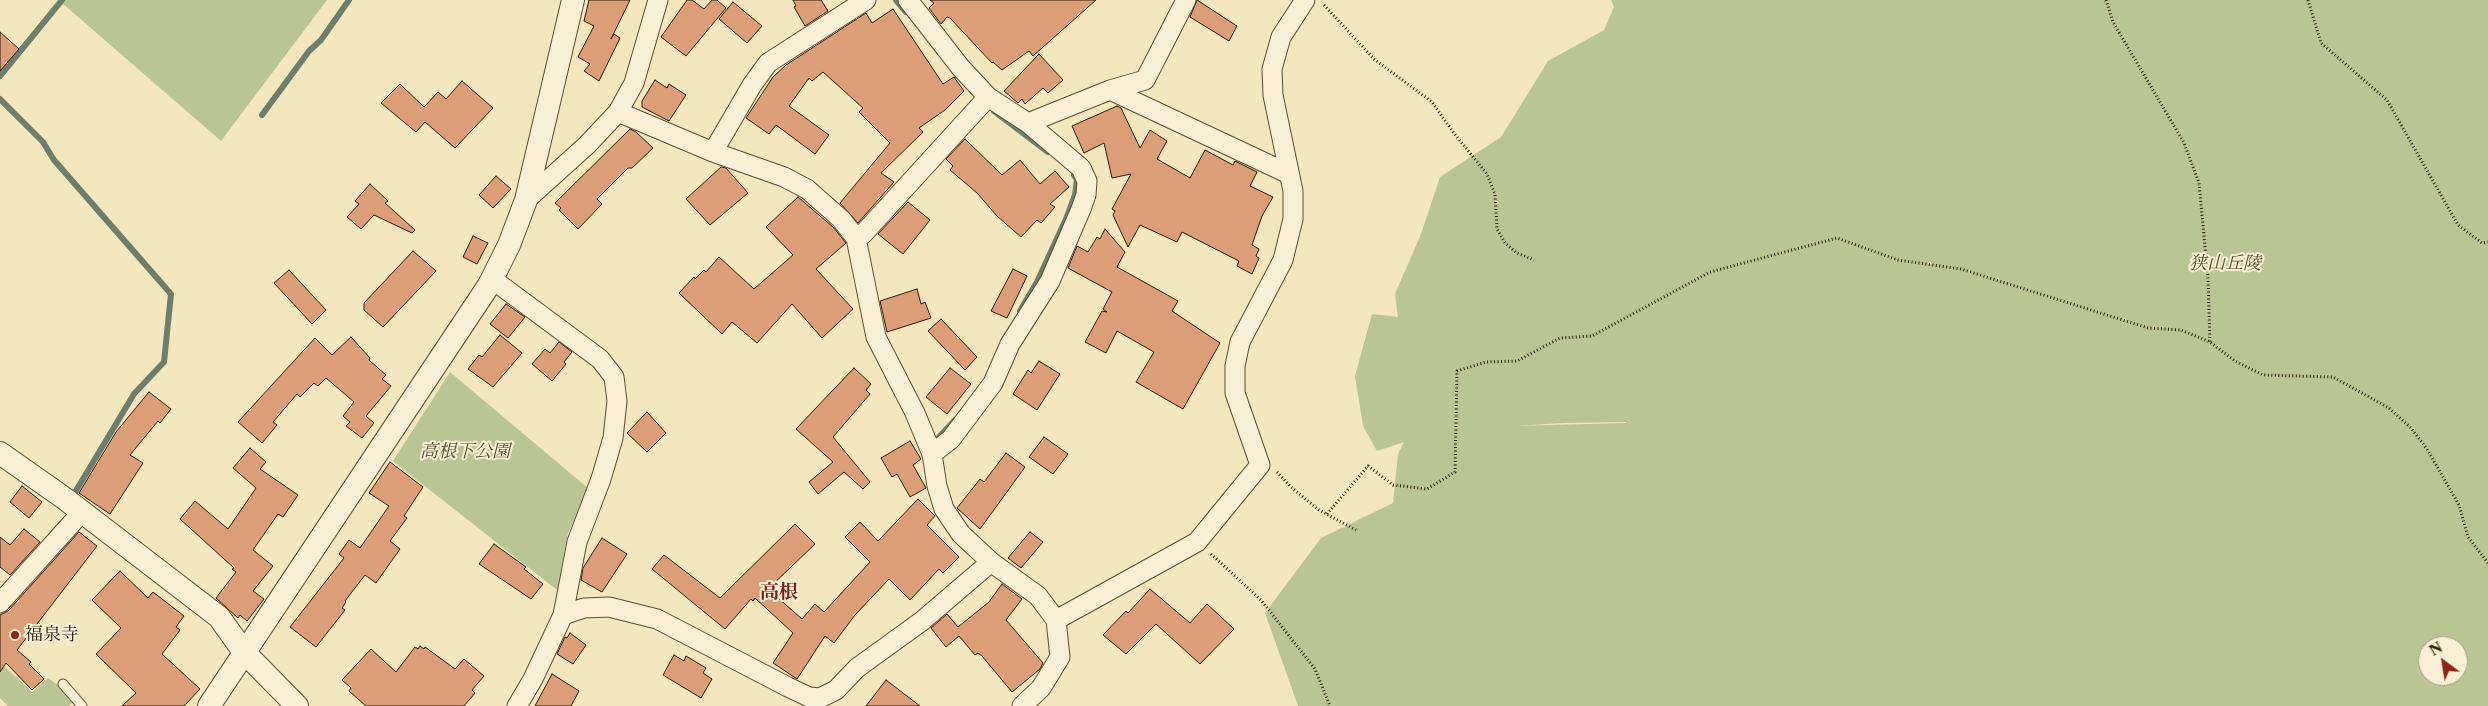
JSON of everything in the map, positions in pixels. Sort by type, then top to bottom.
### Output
[{"type":"street","points":[[209,706],[492,279],[509,245],[526,200],[573,0]]},
{"type":"street","points":[[526,200],[587,145],[618,112],[634,84],[658,0]]},
{"type":"street","points":[[713,152],[752,85],[768,64],[866,0]]},
{"type":"street","points":[[908,0],[938,40],[988,96],[1028,123],[1081,168],[1087,181],[1086,195],[1050,281],[1010,344],[993,383],[951,440],[932,454]]},
{"type":"street","points":[[1028,123],[1110,90],[1145,80],[1186,0]]},
{"type":"street","points":[[1056,620],[1197,542],[1260,465],[1235,393],[1235,366],[1240,342],[1283,260],[1295,204],[1273,95],[1272,70],[1281,37],[1305,0]]},
{"type":"street","points":[[1110,90],[1289,174]]},
{"type":"street","points":[[856,238],[862,234],[988,96]]},
{"type":"street","points":[[618,112],[713,152],[784,177],[808,190],[841,220],[856,238],[876,337],[914,412],[932,454],[937,486],[944,509],[961,534],[991,562],[1038,596],[1056,620],[1060,657],[1041,688],[1022,706]]},
{"type":"street","points":[[492,279],[600,359],[614,376],[617,401],[613,438],[602,479],[576,542],[563,615],[533,679],[517,706]]},
{"type":"street","points":[[0,453],[82,512],[219,617],[244,652],[297,706]]},
{"type":"street","points":[[0,603],[82,512]]},
{"type":"street","points":[[563,615],[584,608],[609,607],[657,619],[788,687],[822,702],[857,668],[922,620],[991,562]]},
{"type":"lane","points":[[63,684],[82,706]]},
{"type":"path","points":[[1320,0],[1374,59],[1432,102],[1453,132],[1487,174],[1495,194],[1497,229],[1505,243],[1517,253],[1534,260]]},
{"type":"path","points":[[2106,0],[2113,22],[2184,143],[2199,183],[2208,279],[2210,342]]},
{"type":"path","points":[[2308,0],[2321,43],[2387,100],[2458,225],[2482,243],[2488,242]]},
{"type":"path","points":[[1327,514],[1368,466],[1393,485],[1427,489],[1455,472],[1457,371],[1486,362],[1517,361],[1560,338],[1592,336],[1710,272],[1837,238],[1898,260],[1961,268],[2148,328],[2181,330],[2210,342],[2235,361],[2263,375],[2333,377],[2389,408],[2411,428],[2427,449],[2459,505],[2468,537],[2488,563]]},
{"type":"path","points":[[1260,465],[1269,463],[1291,487],[1327,514],[1356,530]]},
{"type":"path","points":[[1197,542],[1261,600],[1315,669],[1330,706]]},
{"type":"green space","points":[[64,0],[327,0],[221,141],[62,3]]},
{"type":"green space","name":"狭山丘陵","points":[[1611,0],[2488,0],[2488,706],[1298,706],[1265,613],[1321,538],[1393,503],[1398,454],[1404,442],[1377,451],[1363,426],[1355,376],[1372,314],[1398,317],[1395,294],[1421,234],[1440,177],[1501,137],[1548,61],[1604,30],[1614,7]],"holes":[[[1563,423],[1626,423],[1515,426]]]},
{"type":"green space","name":"高根下公園","points":[[450,372],[589,489],[568,533],[557,590],[393,461]]},
{"type":"green space","points":[[0,662],[32,692],[48,678],[59,686],[72,703],[69,706],[8,706],[0,698]]},
{"type":"building","points":[[589,0],[630,0],[611,39],[614,34],[620,38],[599,81],[584,71],[590,64],[578,57],[594,26],[584,21]]},
{"type":"building","points":[[687,0],[692,0],[704,9],[712,0],[717,0],[726,8],[686,56],[661,37]]},
{"type":"building","points":[[793,0],[821,0],[828,11],[805,26],[794,7],[796,6]]},
{"type":"building","points":[[930,0],[1096,0],[1033,56],[1029,51],[1002,70],[992,63],[950,18],[947,17],[941,24],[929,8],[934,3]]},
{"type":"building","points":[[1197,0],[1237,26],[1229,41],[1190,17]]},
{"type":"building","points":[[733,2],[762,26],[747,43],[719,19]]},
{"type":"building","points":[[893,9],[943,84],[954,77],[964,91],[945,110],[919,128],[923,132],[881,173],[894,182],[858,223],[840,203],[890,143],[859,112],[863,108],[823,72],[812,81],[809,78],[789,106],[829,135],[815,154],[776,125],[769,134],[746,118],[773,77],[786,65],[866,13],[872,23]]},
{"type":"building","points":[[0,32],[19,49],[0,71]]},
{"type":"building","points":[[1039,54],[1063,80],[1048,93],[1043,88],[1025,104],[1022,99],[1018,103],[1004,91]]},
{"type":"building","points":[[655,80],[667,88],[669,84],[686,95],[669,121],[642,107],[642,101]]},
{"type":"building","points":[[462,81],[493,108],[455,148],[425,122],[416,132],[381,103],[400,84],[424,107],[438,92],[446,99]]},
{"type":"building","points":[[1117,106],[1121,108],[1140,148],[1150,130],[1167,141],[1157,159],[1190,178],[1205,150],[1233,165],[1235,161],[1257,172],[1250,186],[1273,197],[1262,216],[1252,245],[1259,249],[1256,256],[1259,258],[1252,274],[1237,266],[1239,261],[1182,232],[1177,242],[1140,225],[1128,247],[1113,215],[1115,211],[1112,209],[1131,174],[1112,178],[1104,143],[1084,153],[1072,126]]},
{"type":"building","points":[[630,129],[636,132],[653,148],[632,168],[628,168],[597,199],[602,204],[578,229],[559,210],[561,208],[555,203]]},
{"type":"building","points":[[965,139],[1002,175],[1020,160],[1040,184],[1055,171],[1069,187],[1050,204],[1055,207],[1041,223],[1037,220],[1021,237],[997,216],[977,193],[950,170],[953,166],[946,159]]},
{"type":"building","points":[[721,167],[726,168],[748,193],[710,225],[686,199]]},
{"type":"building","points":[[496,176],[511,189],[493,208],[479,195]]},
{"type":"building","points":[[370,184],[388,201],[385,203],[415,230],[412,233],[374,215],[361,229],[347,217],[359,204],[355,201]]},
{"type":"building","points":[[798,197],[833,227],[846,243],[816,269],[853,309],[822,338],[792,304],[757,343],[732,322],[722,334],[679,293],[694,277],[695,279],[704,270],[706,272],[719,257],[754,289],[793,255],[766,227]]},
{"type":"building","points":[[908,202],[930,220],[903,254],[878,234]]},
{"type":"building","points":[[1105,229],[1125,252],[1117,267],[1178,301],[1172,311],[1220,343],[1183,409],[1136,382],[1154,352],[1117,331],[1106,353],[1085,342],[1102,311],[1107,312],[1103,309],[1112,292],[1068,268],[1077,246],[1088,252],[1097,237],[1100,239]]},
{"type":"building","points":[[473,236],[488,243],[477,264],[463,257]]},
{"type":"building","points":[[413,251],[436,271],[383,327],[364,310],[364,303]]},
{"type":"building","points":[[1013,269],[1027,276],[1007,318],[991,311]]},
{"type":"building","points":[[289,270],[326,310],[312,324],[274,283]]},
{"type":"building","points":[[917,289],[921,304],[925,302],[931,318],[887,332],[880,301]]},
{"type":"building","points":[[506,304],[525,317],[508,338],[490,324]]},
{"type":"building","points":[[941,319],[977,357],[965,370],[928,331]]},
{"type":"building","points":[[500,335],[522,353],[493,387],[468,369],[479,355],[482,357]]},
{"type":"building","points":[[351,337],[370,358],[369,360],[386,375],[382,379],[391,386],[366,416],[374,423],[362,438],[346,426],[350,422],[343,416],[354,402],[326,378],[318,386],[314,383],[300,397],[297,394],[273,422],[277,425],[262,443],[238,422],[315,338],[332,355]]},
{"type":"building","points":[[559,342],[572,352],[564,362],[566,364],[552,381],[532,364],[545,349],[550,353]]},
{"type":"building","points":[[1039,361],[1060,374],[1037,410],[1013,394],[1028,370],[1031,373]]},
{"type":"building","points":[[854,368],[871,384],[866,390],[870,394],[833,437],[870,482],[863,489],[844,472],[818,494],[809,482],[833,462],[796,429]]},
{"type":"building","points":[[950,368],[971,384],[947,414],[926,397]]},
{"type":"building","points":[[149,392],[171,409],[160,423],[158,421],[130,455],[143,463],[110,514],[79,493],[116,432]]},
{"type":"building","points":[[647,412],[666,433],[647,452],[627,433]]},
{"type":"building","points":[[1044,437],[1068,454],[1053,474],[1029,457]]},
{"type":"building","points":[[910,441],[921,459],[913,465],[926,488],[910,497],[897,474],[892,477],[881,458]]},
{"type":"building","points":[[250,448],[266,462],[260,469],[298,495],[283,517],[278,514],[253,550],[273,566],[253,591],[264,599],[247,621],[240,615],[238,618],[216,598],[236,572],[232,569],[234,568],[180,519],[195,501],[228,529],[256,488],[233,468]]},
{"type":"building","points":[[1006,453],[1025,467],[980,529],[957,508],[980,479],[984,482]]},
{"type":"building","points":[[390,462],[423,487],[404,516],[407,518],[390,541],[400,549],[376,583],[365,575],[345,601],[342,608],[345,610],[316,647],[290,627],[344,558],[339,554],[349,540],[360,548],[389,506],[369,493]]},
{"type":"building","points":[[22,486],[42,502],[29,518],[10,502]]},
{"type":"building","points":[[918,499],[935,516],[927,525],[959,557],[943,573],[939,569],[910,600],[889,579],[855,615],[834,643],[825,636],[797,679],[773,663],[793,633],[755,598],[753,601],[751,599],[725,629],[652,569],[664,555],[720,598],[795,524],[815,544],[768,589],[802,619],[815,604],[824,612],[870,562],[845,537],[860,522],[878,541]]},
{"type":"building","points":[[24,529],[40,542],[10,575],[0,567],[0,537],[10,545]]},
{"type":"building","points":[[79,532],[97,546],[17,650],[31,662],[29,664],[44,679],[32,690],[6,663],[0,672],[0,615],[8,611]]},
{"type":"building","points":[[1030,532],[1043,542],[1021,568],[1008,558]]},
{"type":"building","points":[[602,538],[627,554],[602,592],[581,580],[583,568]]},
{"type":"building","points":[[494,544],[526,567],[524,569],[543,584],[531,599],[479,564]]},
{"type":"building","points":[[120,571],[148,598],[153,592],[184,616],[176,627],[180,630],[162,654],[200,689],[184,706],[122,706],[136,693],[96,654],[121,628],[92,600]]},
{"type":"building","points":[[1002,584],[1022,599],[1006,620],[1043,663],[1040,669],[1012,692],[982,656],[978,653],[975,655],[959,636],[946,647],[931,628],[947,614],[958,627],[989,602]]},
{"type":"building","points":[[1150,589],[1190,623],[1207,604],[1234,629],[1200,664],[1156,624],[1126,654],[1103,635],[1126,611],[1128,613]]},
{"type":"building","points":[[570,633],[586,645],[573,664],[557,654],[565,637],[567,638]]},
{"type":"building","points":[[420,646],[424,649],[425,647],[455,669],[464,659],[484,676],[472,690],[475,693],[464,706],[366,706],[349,691],[351,688],[342,680],[371,649],[396,672],[415,647],[418,649]]},
{"type":"building","points":[[674,655],[684,661],[686,656],[706,668],[703,673],[712,679],[701,698],[663,675]]},
{"type":"building","points":[[552,674],[579,691],[571,706],[535,706]]},
{"type":"building","points":[[886,680],[920,706],[866,706]]},
{"type":"waterway","points":[[0,76],[62,0]]},
{"type":"waterway","points":[[262,115],[309,51],[321,40],[349,0]]},
{"type":"waterway","points":[[896,0],[906,12]]},
{"type":"waterway","points":[[0,99],[43,142],[54,160],[171,294],[164,362],[134,394],[71,499]]},
{"type":"waterway","points":[[994,111],[1048,152]]},
{"type":"waterway","points":[[1020,311],[1037,282],[1066,219],[1075,195],[1077,180],[1074,175]]},
{"type":"waterway","points":[[939,437],[955,420]]},
{"type":"place","name":"福泉寺","points":[[15,635]]},
{"type":"district","name":"高根","points":[[779,593]]}]
